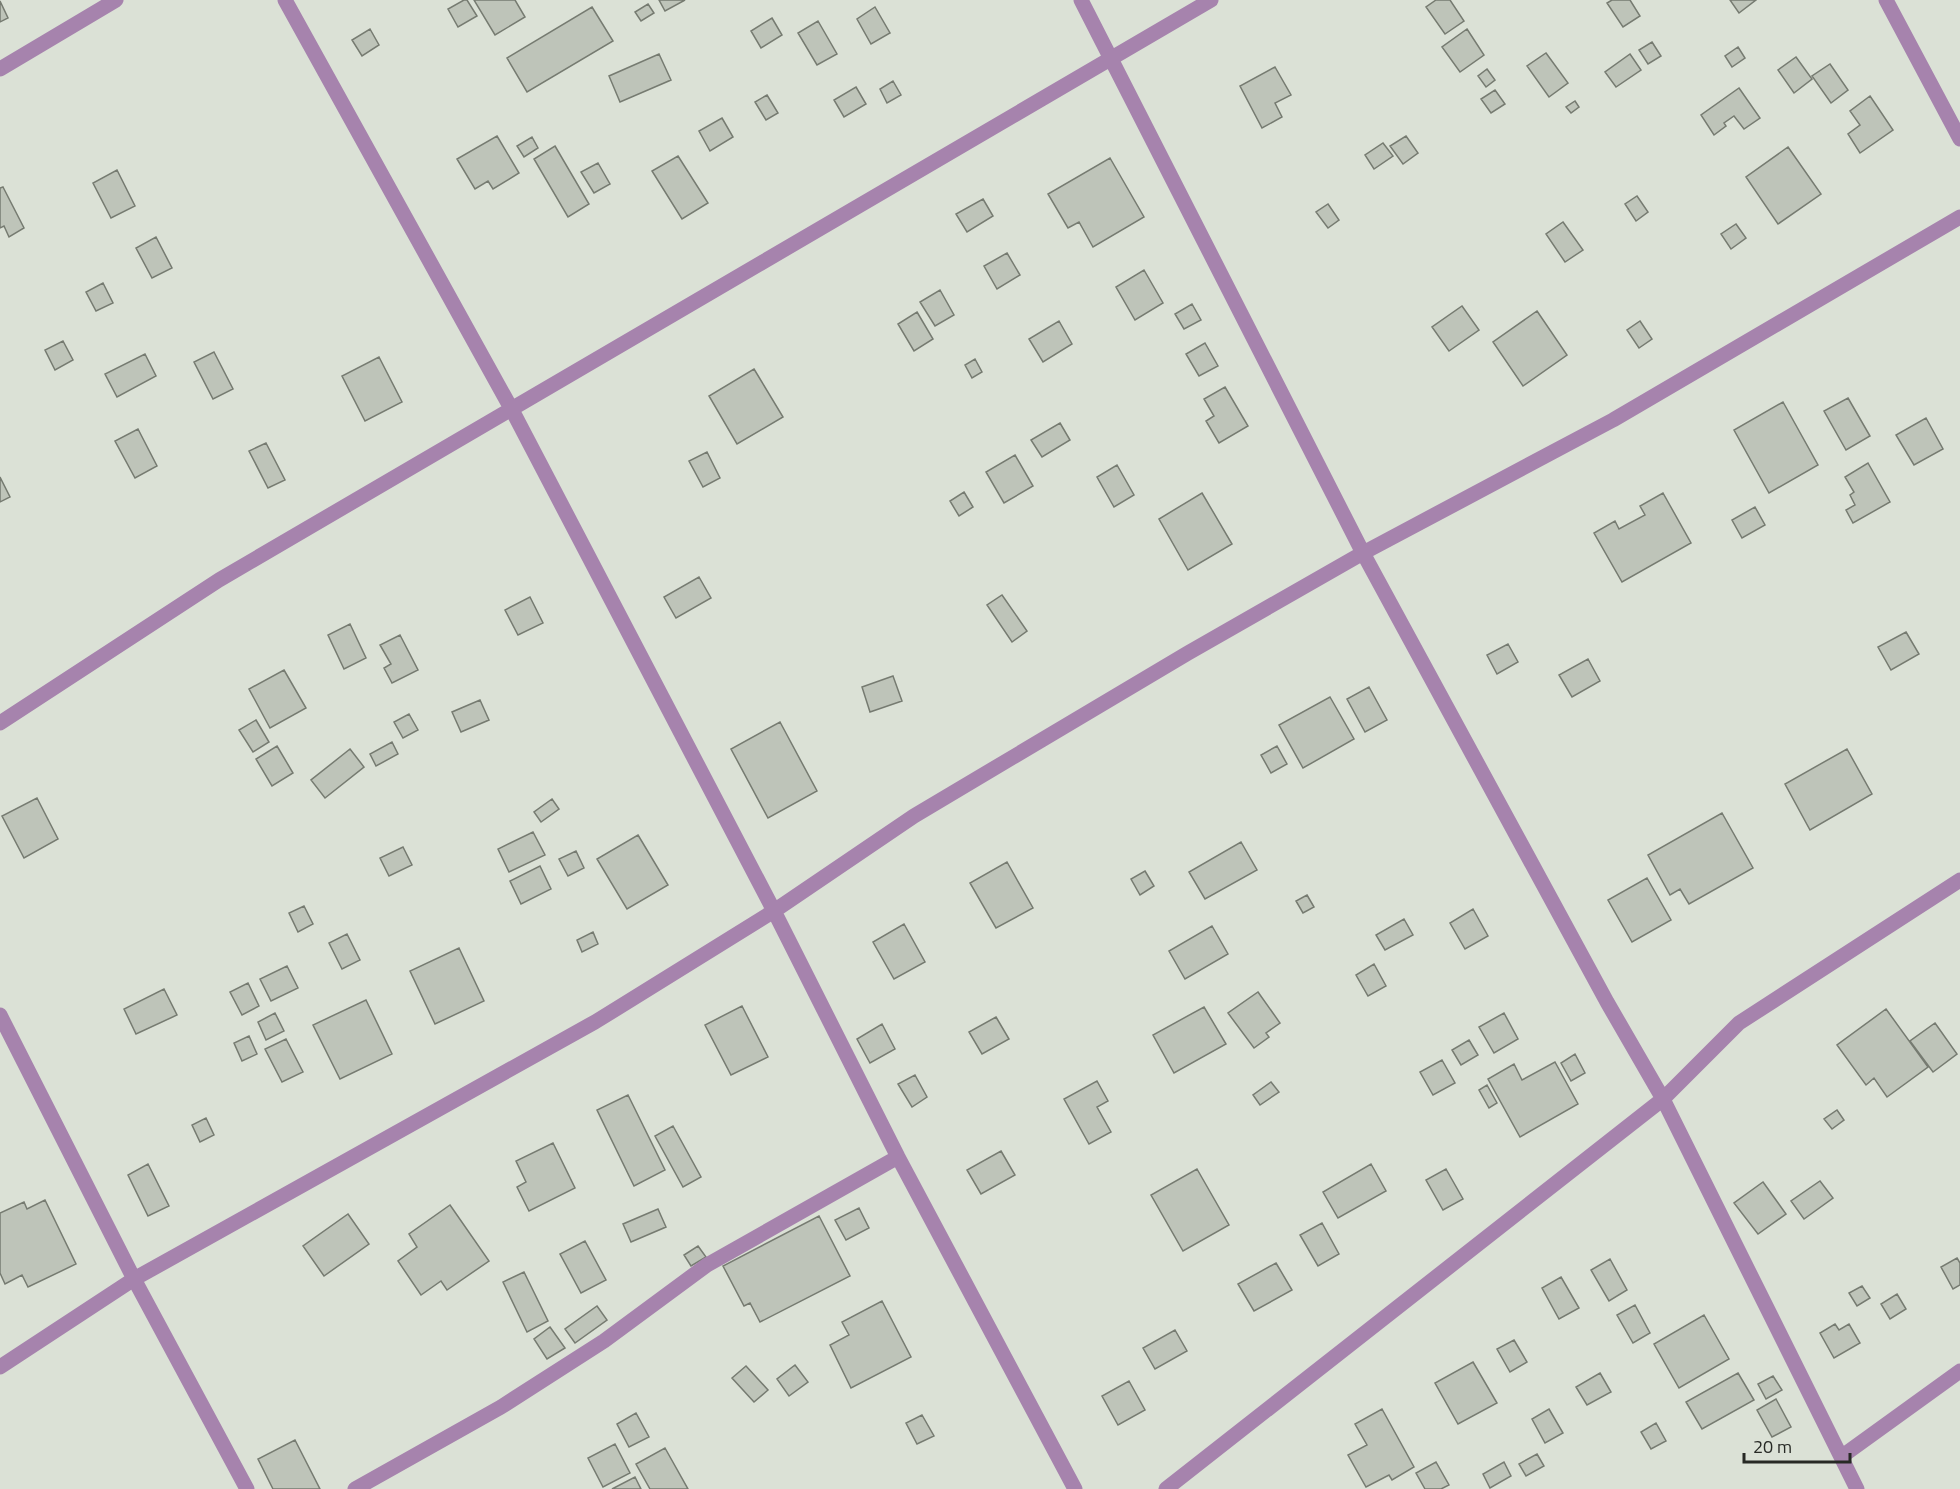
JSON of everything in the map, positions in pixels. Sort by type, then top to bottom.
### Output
[{"type":"street","points":[[0,69],[116,0]]},
{"type":"street","points":[[285,0],[512,410],[774,911],[898,1157],[1074,1489]]},
{"type":"street","points":[[1081,0],[1363,553],[1607,1002],[1663,1099],[1857,1489]]},
{"type":"street","points":[[0,723],[219,580],[1112,60],[1211,0]]},
{"type":"street","points":[[1886,0],[1960,139]]},
{"type":"street","points":[[0,1367],[134,1279],[595,1022],[774,911],[914,816],[1188,653],[1363,553],[1613,420],[1960,217]]},
{"type":"street","points":[[1166,1489],[1663,1099],[1739,1023],[1960,880]]},
{"type":"street","points":[[0,1015],[134,1279],[248,1489]]},
{"type":"street","points":[[355,1489],[501,1407],[604,1341],[707,1265],[898,1157]]},
{"type":"street","points":[[1841,1456],[1960,1371]]},
{"type":"building","points":[[467,0],[477,16],[458,27],[448,9]]},
{"type":"building","points":[[474,0],[515,0],[525,17],[495,35]]},
{"type":"building","points":[[659,0],[685,0],[665,11]]},
{"type":"building","points":[[1436,0],[1450,0],[1464,21],[1445,34],[1426,7]]},
{"type":"building","points":[[1612,0],[1630,0],[1640,16],[1623,27],[1607,3]]},
{"type":"building","points":[[1730,0],[1756,0],[1739,13]]},
{"type":"building","points":[[0,1],[8,18],[0,22]]},
{"type":"building","points":[[648,4],[654,13],[641,21],[635,12]]},
{"type":"building","points":[[592,7],[613,41],[527,92],[507,58]]},
{"type":"building","points":[[875,7],[890,33],[871,44],[857,19]]},
{"type":"building","points":[[772,18],[782,35],[761,48],[751,31]]},
{"type":"building","points":[[818,21],[837,54],[817,65],[798,33]]},
{"type":"building","points":[[370,29],[379,45],[362,56],[352,40]]},
{"type":"building","points":[[1467,29],[1484,55],[1460,72],[1442,47]]},
{"type":"building","points":[[1652,42],[1661,56],[1648,64],[1639,50]]},
{"type":"building","points":[[1738,47],[1745,58],[1732,67],[1725,56]]},
{"type":"building","points":[[1546,53],[1568,83],[1549,97],[1527,66]]},
{"type":"building","points":[[659,54],[671,80],[620,102],[609,76]]},
{"type":"building","points":[[1630,54],[1641,70],[1616,87],[1605,72]]},
{"type":"building","points":[[1796,57],[1812,79],[1794,93],[1778,70]]},
{"type":"building","points":[[1830,64],[1848,90],[1831,103],[1812,76]]},
{"type":"building","points":[[1275,67],[1291,95],[1275,103],[1282,117],[1262,128],[1240,86]]},
{"type":"building","points":[[1487,69],[1495,80],[1486,87],[1478,76]]},
{"type":"building","points":[[893,81],[901,95],[887,103],[880,89]]},
{"type":"building","points":[[856,87],[866,104],[844,117],[834,100]]},
{"type":"building","points":[[1739,88],[1760,118],[1744,129],[1734,116],[1724,123],[1726,126],[1714,135],[1701,115]]},
{"type":"building","points":[[1495,90],[1505,104],[1491,113],[1481,99]]},
{"type":"building","points":[[767,95],[778,113],[766,120],[755,102]]},
{"type":"building","points":[[1870,96],[1893,130],[1860,153],[1848,134],[1860,125],[1850,111]]},
{"type":"building","points":[[1575,101],[1579,107],[1571,113],[1566,107]]},
{"type":"building","points":[[722,118],[733,137],[710,151],[699,131]]},
{"type":"building","points":[[497,136],[519,173],[493,189],[488,181],[475,189],[457,159]]},
{"type":"building","points":[[1406,136],[1418,153],[1403,164],[1390,146]]},
{"type":"building","points":[[532,137],[538,148],[524,157],[517,146]]},
{"type":"building","points":[[1383,143],[1393,156],[1374,169],[1365,155]]},
{"type":"building","points":[[555,146],[589,204],[568,217],[534,159]]},
{"type":"building","points":[[1788,147],[1821,194],[1778,224],[1746,177]]},
{"type":"building","points":[[678,156],[708,203],[682,219],[652,171]]},
{"type":"building","points":[[1110,158],[1144,217],[1093,247],[1079,222],[1068,228],[1048,194]]},
{"type":"building","points":[[598,163],[610,184],[594,193],[581,172]]},
{"type":"building","points":[[117,170],[135,206],[111,218],[93,183]]},
{"type":"building","points":[[3,187],[24,228],[9,237],[4,226],[0,228],[0,188]]},
{"type":"building","points":[[1637,196],[1648,212],[1636,221],[1625,204]]},
{"type":"building","points":[[983,199],[993,216],[967,232],[956,214]]},
{"type":"building","points":[[1328,204],[1339,220],[1328,228],[1316,212]]},
{"type":"building","points":[[1563,222],[1583,250],[1565,262],[1546,234]]},
{"type":"building","points":[[1736,224],[1746,238],[1731,249],[1721,234]]},
{"type":"building","points":[[156,237],[172,268],[152,278],[136,248]]},
{"type":"building","points":[[1007,253],[1020,275],[997,289],[984,266]]},
{"type":"building","points":[[1144,270],[1163,303],[1135,320],[1116,287]]},
{"type":"building","points":[[103,283],[113,303],[96,311],[86,292]]},
{"type":"building","points":[[940,290],[954,315],[935,326],[920,302]]},
{"type":"building","points":[[1192,304],[1201,320],[1184,329],[1175,314]]},
{"type":"building","points":[[1462,306],[1479,330],[1449,351],[1432,327]]},
{"type":"building","points":[[1537,311],[1567,355],[1523,386],[1493,342]]},
{"type":"building","points":[[917,312],[933,339],[914,351],[898,324]]},
{"type":"building","points":[[1059,321],[1072,344],[1043,362],[1029,339]]},
{"type":"building","points":[[1640,321],[1652,339],[1639,348],[1627,330]]},
{"type":"building","points":[[63,341],[73,360],[55,370],[45,350]]},
{"type":"building","points":[[1205,343],[1218,366],[1199,376],[1186,354]]},
{"type":"building","points":[[214,352],[233,389],[213,399],[194,362]]},
{"type":"building","points":[[145,354],[156,376],[117,397],[105,374]]},
{"type":"building","points":[[379,357],[402,402],[365,421],[342,376]]},
{"type":"building","points":[[975,359],[982,372],[972,378],[965,365]]},
{"type":"building","points":[[754,369],[783,417],[737,444],[709,396]]},
{"type":"building","points":[[1225,387],[1248,426],[1219,443],[1206,421],[1214,416],[1204,399]]},
{"type":"building","points":[[1848,398],[1870,436],[1846,450],[1824,411]]},
{"type":"building","points":[[1783,402],[1818,465],[1769,493],[1734,430]]},
{"type":"building","points":[[1926,418],[1943,449],[1914,465],[1896,435]]},
{"type":"building","points":[[1060,423],[1070,440],[1042,457],[1031,440]]},
{"type":"building","points":[[138,429],[157,466],[135,478],[115,441]]},
{"type":"building","points":[[266,443],[285,480],[268,488],[249,451]]},
{"type":"building","points":[[707,452],[720,478],[703,487],[689,461]]},
{"type":"building","points":[[1015,455],[1033,486],[1004,503],[986,472]]},
{"type":"building","points":[[1868,463],[1890,502],[1853,523],[1846,510],[1855,505],[1850,495],[1854,492],[1845,477]]},
{"type":"building","points":[[1117,465],[1134,495],[1114,507],[1097,477]]},
{"type":"building","points":[[0,477],[10,497],[0,502]]},
{"type":"building","points":[[964,492],[973,507],[959,516],[950,501]]},
{"type":"building","points":[[1202,493],[1232,544],[1188,570],[1159,519]]},
{"type":"building","points":[[1663,493],[1691,543],[1622,582],[1594,533],[1615,521],[1619,529],[1645,515],[1640,506]]},
{"type":"building","points":[[1755,507],[1765,525],[1742,538],[1732,520]]},
{"type":"building","points":[[699,577],[711,598],[676,618],[664,597]]},
{"type":"building","points":[[1002,595],[1027,631],[1012,642],[987,605]]},
{"type":"building","points":[[530,597],[543,623],[518,635],[505,610]]},
{"type":"building","points":[[350,624],[366,658],[344,669],[328,635]]},
{"type":"building","points":[[1906,632],[1919,654],[1891,670],[1878,647]]},
{"type":"building","points":[[400,635],[418,670],[392,683],[384,668],[391,664],[380,645]]},
{"type":"building","points":[[1508,644],[1518,662],[1497,674],[1487,655]]},
{"type":"building","points":[[1588,659],[1600,681],[1572,697],[1559,675]]},
{"type":"building","points":[[284,670],[306,708],[270,728],[249,689]]},
{"type":"building","points":[[893,676],[902,701],[870,712],[862,687]]},
{"type":"building","points":[[1369,687],[1387,720],[1365,732],[1347,699]]},
{"type":"building","points":[[1330,697],[1354,739],[1303,768],[1279,725]]},
{"type":"building","points":[[480,700],[489,720],[461,732],[452,712]]},
{"type":"building","points":[[409,714],[418,730],[403,738],[394,722]]},
{"type":"building","points":[[256,720],[269,742],[253,752],[239,730]]},
{"type":"building","points":[[780,722],[817,791],[768,818],[731,749]]},
{"type":"building","points":[[392,742],[398,754],[376,766],[370,754]]},
{"type":"building","points":[[277,746],[293,773],[272,786],[256,759]]},
{"type":"building","points":[[1277,746],[1287,764],[1271,773],[1261,755]]},
{"type":"building","points":[[350,749],[364,767],[325,798],[311,780]]},
{"type":"building","points":[[1847,749],[1872,794],[1810,830],[1785,784]]},
{"type":"building","points":[[37,798],[58,839],[24,858],[2,816]]},
{"type":"building","points":[[552,799],[559,809],[541,822],[534,812]]},
{"type":"building","points":[[1722,813],[1753,868],[1689,904],[1680,889],[1670,895],[1648,855]]},
{"type":"building","points":[[533,832],[545,855],[509,872],[498,849]]},
{"type":"building","points":[[638,835],[668,885],[627,909],[597,859]]},
{"type":"building","points":[[1241,842],[1257,870],[1205,899],[1189,872]]},
{"type":"building","points":[[403,847],[412,865],[389,876],[380,858]]},
{"type":"building","points":[[576,851],[584,868],[568,876],[559,859]]},
{"type":"building","points":[[1007,862],[1033,908],[996,928],[970,883]]},
{"type":"building","points":[[540,866],[551,889],[521,904],[510,881]]},
{"type":"building","points":[[1145,871],[1154,886],[1140,895],[1131,879]]},
{"type":"building","points":[[1647,878],[1671,920],[1632,942],[1608,900]]},
{"type":"building","points":[[1307,895],[1314,907],[1303,913],[1296,901]]},
{"type":"building","points":[[304,906],[313,924],[298,932],[289,913]]},
{"type":"building","points":[[1473,909],[1488,936],[1465,949],[1450,923]]},
{"type":"building","points":[[1404,919],[1413,935],[1385,950],[1376,935]]},
{"type":"building","points":[[904,924],[925,962],[894,979],[873,942]]},
{"type":"building","points":[[1212,926],[1228,954],[1185,979],[1169,951]]},
{"type":"building","points":[[593,932],[598,944],[582,952],[577,940]]},
{"type":"building","points":[[347,934],[360,960],[342,969],[329,943]]},
{"type":"building","points":[[459,948],[484,1001],[435,1024],[410,971]]},
{"type":"building","points":[[1374,964],[1386,986],[1368,996],[1356,975]]},
{"type":"building","points":[[287,966],[298,988],[271,1001],[260,979]]},
{"type":"building","points":[[248,983],[259,1006],[242,1015],[230,992]]},
{"type":"building","points":[[164,989],[177,1015],[136,1034],[124,1009]]},
{"type":"building","points":[[1258,992],[1280,1023],[1266,1033],[1269,1037],[1254,1048],[1228,1013]]},
{"type":"building","points":[[366,1000],[392,1054],[340,1079],[313,1025]]},
{"type":"building","points":[[742,1006],[768,1057],[731,1075],[705,1025]]},
{"type":"building","points":[[1204,1007],[1226,1044],[1174,1073],[1153,1035]]},
{"type":"building","points":[[1886,1009],[1928,1067],[1887,1097],[1874,1078],[1866,1085],[1837,1045]]},
{"type":"building","points":[[275,1013],[284,1031],[266,1040],[258,1022]]},
{"type":"building","points":[[1504,1013],[1518,1039],[1494,1053],[1479,1027]]},
{"type":"building","points":[[996,1017],[1009,1039],[982,1054],[969,1032]]},
{"type":"building","points":[[1935,1023],[1957,1054],[1933,1072],[1910,1041]]},
{"type":"building","points":[[882,1024],[895,1049],[870,1063],[857,1039]]},
{"type":"building","points":[[249,1036],[257,1054],[242,1061],[234,1043]]},
{"type":"building","points":[[286,1039],[303,1072],[282,1082],[265,1049]]},
{"type":"building","points":[[1469,1040],[1478,1055],[1461,1065],[1452,1050]]},
{"type":"building","points":[[1575,1054],[1585,1073],[1571,1081],[1561,1063]]},
{"type":"building","points":[[1442,1060],[1455,1083],[1433,1095],[1420,1072]]},
{"type":"building","points":[[1555,1062],[1578,1104],[1520,1137],[1488,1079],[1514,1064],[1522,1080]]},
{"type":"building","points":[[915,1075],[927,1097],[912,1107],[898,1084]]},
{"type":"building","points":[[1097,1081],[1108,1101],[1097,1107],[1111,1132],[1089,1144],[1064,1099]]},
{"type":"building","points":[[1271,1082],[1279,1092],[1260,1105],[1253,1095]]},
{"type":"building","points":[[1487,1085],[1497,1103],[1489,1108],[1479,1090]]},
{"type":"building","points":[[628,1095],[665,1170],[634,1186],[597,1110]]},
{"type":"building","points":[[1837,1110],[1844,1120],[1832,1129],[1824,1119]]},
{"type":"building","points":[[206,1118],[214,1135],[200,1142],[192,1125]]},
{"type":"building","points":[[673,1126],[701,1177],[683,1187],[655,1136]]},
{"type":"building","points":[[553,1143],[575,1188],[529,1211],[517,1187],[526,1182],[516,1161]]},
{"type":"building","points":[[1001,1151],[1015,1175],[981,1194],[967,1170]]},
{"type":"building","points":[[148,1164],[169,1206],[148,1216],[128,1175]]},
{"type":"building","points":[[1371,1164],[1386,1191],[1338,1218],[1323,1192]]},
{"type":"building","points":[[1197,1169],[1229,1225],[1183,1251],[1151,1195]]},
{"type":"building","points":[[1446,1169],[1463,1199],[1443,1210],[1426,1180]]},
{"type":"building","points":[[1820,1181],[1833,1198],[1804,1219],[1791,1201]]},
{"type":"building","points":[[1763,1182],[1786,1214],[1758,1234],[1734,1203]]},
{"type":"building","points":[[45,1200],[76,1264],[28,1287],[22,1275],[5,1284],[0,1273],[0,1213],[24,1202],[27,1209]]},
{"type":"building","points":[[450,1205],[489,1261],[447,1290],[441,1281],[421,1295],[398,1261],[417,1247],[409,1234]]},
{"type":"building","points":[[859,1208],[869,1228],[846,1240],[835,1220]]},
{"type":"building","points":[[658,1209],[666,1227],[631,1242],[623,1224]]},
{"type":"building","points":[[348,1214],[369,1244],[324,1276],[303,1246]]},
{"type":"building","points":[[819,1216],[850,1276],[760,1322],[750,1303],[744,1306],[723,1266]]},
{"type":"building","points":[[1322,1223],[1339,1254],[1318,1266],[1300,1235]]},
{"type":"building","points":[[585,1241],[606,1280],[581,1293],[560,1254]]},
{"type":"building","points":[[698,1246],[706,1257],[691,1266],[684,1255]]},
{"type":"building","points":[[1957,1258],[1960,1263],[1960,1285],[1953,1289],[1941,1267]]},
{"type":"building","points":[[1610,1259],[1627,1290],[1609,1301],[1591,1270]]},
{"type":"building","points":[[1276,1263],[1292,1290],[1254,1311],[1238,1284]]},
{"type":"building","points":[[524,1272],[548,1321],[527,1332],[503,1282]]},
{"type":"building","points":[[1561,1277],[1579,1308],[1559,1319],[1542,1288]]},
{"type":"building","points":[[1862,1286],[1870,1298],[1857,1306],[1849,1293]]},
{"type":"building","points":[[1897,1294],[1906,1309],[1890,1319],[1881,1304]]},
{"type":"building","points":[[882,1301],[911,1357],[851,1388],[830,1345],[849,1335],[842,1322]]},
{"type":"building","points":[[1635,1305],[1650,1333],[1633,1343],[1617,1315]]},
{"type":"building","points":[[597,1306],[607,1320],[575,1343],[565,1329]]},
{"type":"building","points":[[1704,1315],[1729,1359],[1679,1388],[1654,1344]]},
{"type":"building","points":[[1835,1324],[1839,1330],[1849,1324],[1860,1343],[1834,1358],[1820,1333]]},
{"type":"building","points":[[550,1327],[565,1348],[547,1359],[534,1339]]},
{"type":"building","points":[[1175,1330],[1187,1351],[1155,1369],[1143,1348]]},
{"type":"building","points":[[1514,1340],[1527,1362],[1510,1372],[1497,1349]]},
{"type":"building","points":[[1473,1362],[1497,1403],[1458,1424],[1435,1383]]},
{"type":"building","points":[[795,1365],[808,1382],[789,1396],[777,1379]]},
{"type":"building","points":[[746,1366],[768,1390],[754,1402],[732,1378]]},
{"type":"building","points":[[1600,1373],[1611,1392],[1587,1405],[1576,1387]]},
{"type":"building","points":[[1738,1373],[1754,1400],[1702,1429],[1686,1402]]},
{"type":"building","points":[[1773,1376],[1782,1390],[1766,1399],[1758,1384]]},
{"type":"building","points":[[1129,1381],[1145,1410],[1118,1425],[1102,1396]]},
{"type":"building","points":[[1776,1399],[1791,1427],[1772,1437],[1757,1410]]},
{"type":"building","points":[[1382,1409],[1414,1467],[1392,1480],[1389,1475],[1366,1487],[1348,1455],[1367,1445],[1355,1424]]},
{"type":"building","points":[[1549,1409],[1563,1433],[1545,1443],[1532,1419]]},
{"type":"building","points":[[636,1413],[649,1437],[629,1447],[617,1424]]},
{"type":"building","points":[[922,1415],[934,1436],[917,1444],[906,1423]]},
{"type":"building","points":[[1656,1423],[1666,1441],[1651,1449],[1641,1432]]},
{"type":"building","points":[[295,1440],[320,1489],[273,1489],[258,1459]]},
{"type":"building","points":[[615,1444],[630,1473],[603,1487],[588,1458]]},
{"type":"building","points":[[665,1448],[688,1489],[650,1489],[636,1464]]},
{"type":"building","points":[[1537,1454],[1544,1466],[1526,1476],[1519,1464]]},
{"type":"building","points":[[1436,1462],[1449,1485],[1441,1489],[1425,1489],[1416,1473]]},
{"type":"building","points":[[1504,1462],[1511,1476],[1490,1488],[1483,1474]]},
{"type":"building","points":[[635,1477],[641,1489],[612,1489]]}]
